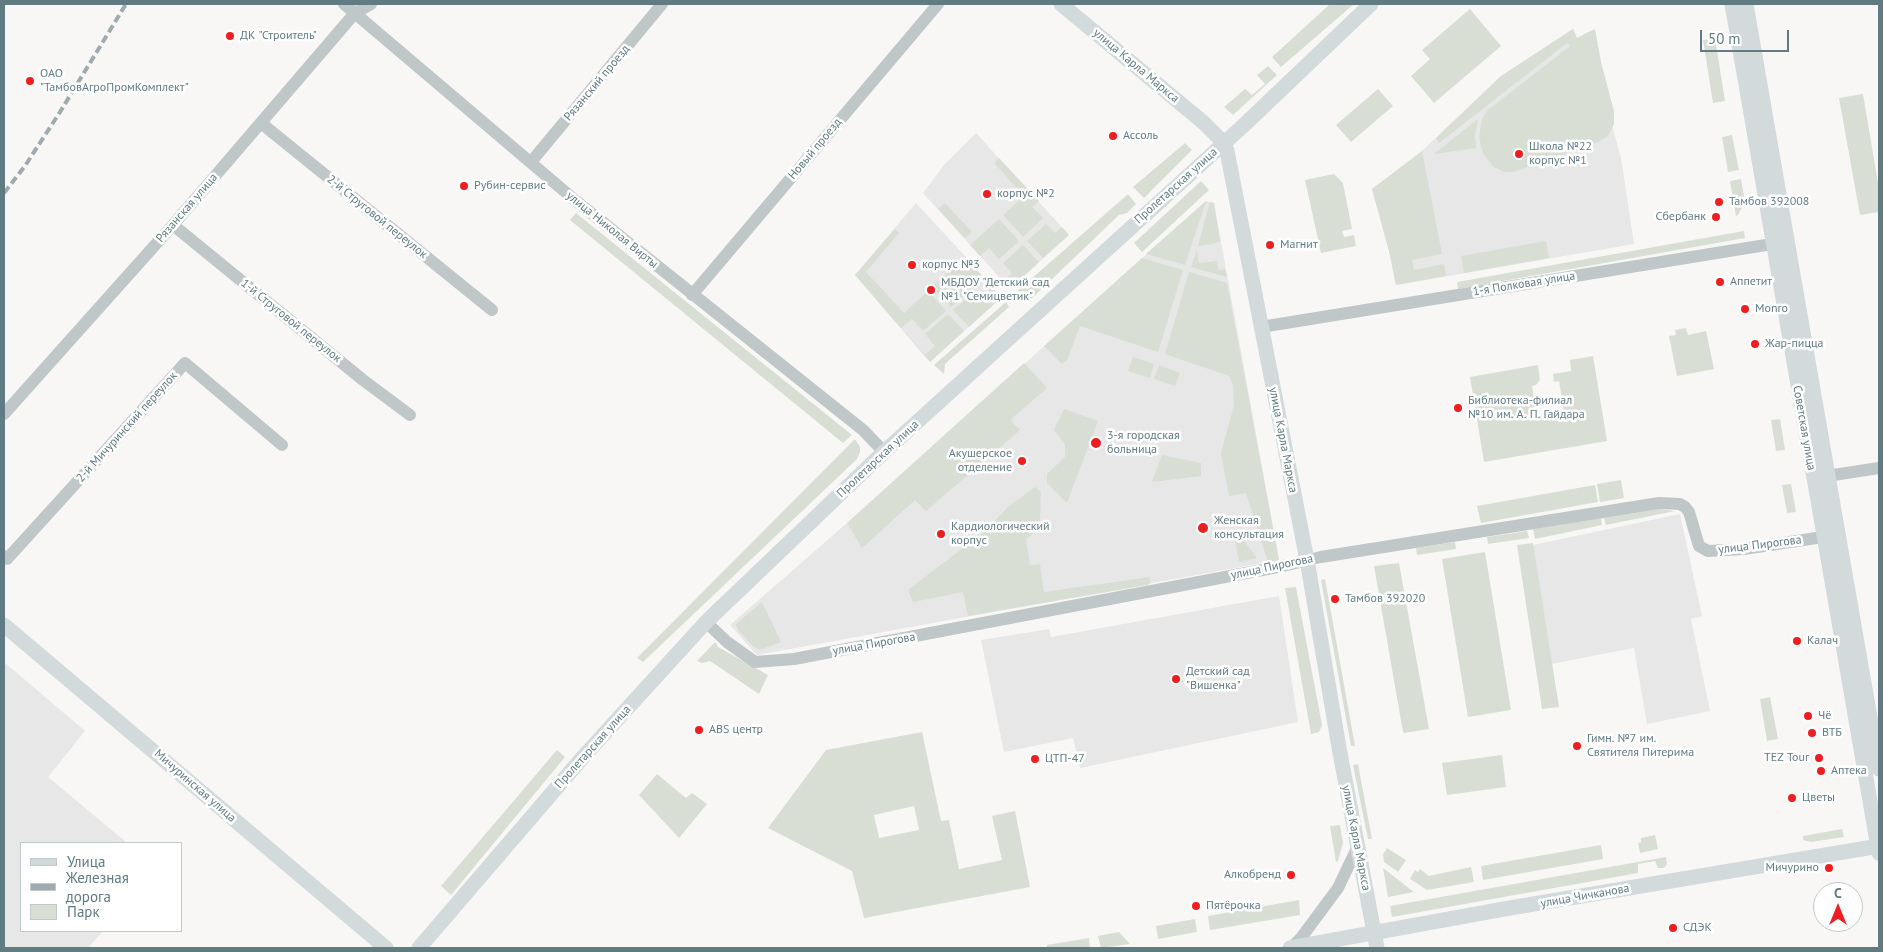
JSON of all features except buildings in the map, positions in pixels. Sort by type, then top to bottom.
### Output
[{"type":"main road","name":"улица Карла Маркса","points":[[1061,4],[1197,117],[1224,143],[1307,560],[1376,941]]},
{"type":"main road","name":"Пролетарская улица","points":[[419,948],[583,757],[706,622],[884,452],[1224,143],[1371,4]]},
{"type":"main road","name":"Советская улица","points":[[1732,4],[1779,242],[1823,537],[1879,849]]},
{"type":"main road","points":[[1746,4],[1779,242],[1827,476],[1879,769]]},
{"type":"main road","name":"Мичуринская улица","points":[[4,624],[386,948]]},
{"type":"main road","name":"улица Чичканова","points":[[1291,948],[1376,941],[1504,909],[1879,849]]},
{"type":"street","name":"улица Николая Вирты","points":[[344,4],[692,295],[863,430],[884,452]]},
{"type":"street","name":"Рязанская улица","points":[[4,414],[173,225],[355,13],[371,4]]},
{"type":"street","name":"Рязанский проезд","points":[[531,162],[662,4]]},
{"type":"street","name":"Новый проезд","points":[[692,295],[938,4]]},
{"type":"street","name":"2-й Струговой переулок","points":[[261,123],[492,310]]},
{"type":"street","name":"1-й Струговой переулок","points":[[173,225],[363,380],[410,415]]},
{"type":"street","name":"1-я Полковая улица","points":[[1261,327],[1779,242]]},
{"type":"street","name":"2-й Мичуринский переулок","points":[[4,556],[7,559],[185,363],[282,445]]},
{"type":"street","points":[[1827,476],[1874,469]]},
{"type":"street","name":"улица Пирогова","points":[[706,622],[728,642],[756,662],[794,659],[1307,560],[1659,503],[1680,504],[1685,507],[1689,512],[1699,546],[1705,551],[1744,549],[1823,537]]},
{"type":"street","points":[[1291,948],[1301,938],[1338,888],[1358,846]]},
{"type":"shaded area","name":"Школа №22 корпус №1","points":[[1573,29],[1577,38],[1595,29],[1613,129],[1621,158],[1634,244],[1396,285],[1372,189],[1422,151],[1501,76]]},
{"type":"shaded area","name":"МБДОУ \"Детский сад №1 \"Семицветик\"","points":[[976,133],[1069,235],[1010,289],[923,193],[944,165]]},
{"type":"shaded area","name":"3-я городская больница","points":[[1206,201],[1214,203],[1279,560],[757,655],[730,625],[847,523]]},
{"type":"shaded area","name":"МБДОУ \"Детский сад №1 \"Семицветик\"","points":[[916,203],[1001,298],[930,362],[855,275]]},
{"type":"shaded area","points":[[1680,514],[1702,616],[1691,619],[1710,711],[1647,724],[1634,648],[1551,664],[1533,545]]},
{"type":"shaded area","name":"Детский сад \"Вишенка\"","points":[[1279,596],[1298,722],[1080,768],[1073,738],[1004,752],[981,640],[1049,629],[1051,637]]},
{"type":"shaded area","points":[[4,662],[85,731],[48,777],[126,842],[20,842],[20,932],[102,932],[88,948],[4,948]]},
{"type":"green space","points":[[1330,4],[1354,4],[1281,67],[1272,57]]},
{"type":"green space","points":[[1470,9],[1501,46],[1434,103],[1411,76],[1430,59],[1422,50]]},
{"type":"green space","points":[[1573,29],[1577,38],[1595,29],[1601,62],[1614,111],[1614,124],[1608,136],[1598,142],[1513,172],[1504,172],[1494,167],[1483,154],[1479,137],[1482,119],[1487,111],[1570,46],[1567,43],[1439,143],[1436,138],[1501,76]]},
{"type":"green space","points":[[1715,38],[1725,101],[1713,103],[1703,40]]},
{"type":"green space","points":[[1268,66],[1277,75],[1233,115],[1224,107],[1245,89],[1252,95],[1265,84],[1257,75]]},
{"type":"green space","points":[[1378,89],[1393,106],[1351,142],[1336,125]]},
{"type":"green space","points":[[1863,94],[1879,189],[1879,212],[1860,215],[1839,98]]},
{"type":"green space","points":[[1478,119],[1475,137],[1476,148],[1434,154]]},
{"type":"green space","points":[[1732,135],[1739,170],[1728,172],[1722,137]]},
{"type":"green space","points":[[1185,143],[1192,150],[1144,198],[1133,187]]},
{"type":"green space","points":[[1422,151],[1442,254],[1412,260],[1414,270],[1444,264],[1446,276],[1396,285],[1372,189]]},
{"type":"green space","points":[[999,158],[1039,201],[1032,207],[1043,218],[1023,237],[1003,215],[1024,196],[994,163]]},
{"type":"green space","points":[[1334,174],[1343,183],[1352,229],[1342,231],[1344,237],[1354,235],[1356,246],[1321,253],[1305,180]]},
{"type":"green space","points":[[1741,179],[1745,202],[1736,216],[1730,181]]},
{"type":"green space","points":[[1201,181],[1209,190],[1142,252],[1134,243]]},
{"type":"green space","points":[[1128,194],[1136,204],[1127,213],[1119,215],[1028,302],[1014,294]]},
{"type":"green space","points":[[1206,201],[1185,265],[1146,254]]},
{"type":"green space","points":[[1210,202],[1214,203],[1220,241],[1214,244],[1198,246]]},
{"type":"green space","points":[[945,203],[972,232],[965,238],[938,209]]},
{"type":"green space","points":[[576,213],[852,435],[843,443],[570,220]]},
{"type":"green space","points":[[999,219],[1019,241],[999,259],[989,248],[980,256],[970,245]]},
{"type":"green space","points":[[1046,224],[1055,233],[1062,227],[1069,235],[1043,258],[1027,241]]},
{"type":"green space","points":[[895,229],[899,233],[866,272],[904,313],[928,291],[946,311],[923,331],[912,319],[901,328],[925,355],[935,346],[925,334],[948,314],[964,331],[930,362],[855,275]]},
{"type":"green space","points":[[1744,231],[1745,238],[1458,289],[1457,282]]},
{"type":"green space","points":[[1546,241],[1549,258],[1464,273],[1461,256]]},
{"type":"green space","points":[[1023,245],[1039,262],[1010,289],[1003,282],[1012,273],[1003,263]]},
{"type":"green space","points":[[1197,250],[1199,263],[1217,261],[1218,270],[1225,269],[1227,277],[1191,267]]},
{"type":"green space","points":[[966,257],[1001,298],[969,327],[953,310],[975,292],[980,298],[990,290],[978,276],[968,284],[972,289],[951,307],[932,287]]},
{"type":"green space","points":[[1142,258],[1183,270],[1158,352],[1080,326],[1067,360],[1062,364],[1044,346]]},
{"type":"green space","points":[[1189,272],[1227,283],[1279,560],[1268,562],[1246,493],[1229,496],[1221,453],[1234,405],[1233,385],[1229,376],[1165,354]]},
{"type":"green space","points":[[1006,302],[1009,307],[945,364],[944,374],[934,365]]},
{"type":"green space","points":[[1686,328],[1688,335],[1706,331],[1714,369],[1677,376],[1669,336],[1676,335],[1675,330]]},
{"type":"green space","points":[[1593,356],[1607,441],[1484,462],[1470,377],[1538,365],[1540,380],[1536,385],[1532,386],[1537,416],[1564,411],[1559,381],[1554,382],[1553,374],[1571,371],[1570,360]]},
{"type":"green space","points":[[1133,357],[1154,364],[1150,378],[1128,371]]},
{"type":"green space","points":[[1024,363],[1047,388],[1010,420],[1020,430],[926,511],[915,500],[862,548],[847,523]]},
{"type":"green space","points":[[1159,365],[1180,373],[1175,386],[1154,379]]},
{"type":"green space","points":[[1064,409],[1098,421],[1067,503],[1047,483],[1047,474],[1065,457],[1065,444],[1054,430]]},
{"type":"green space","points":[[1780,419],[1785,450],[1776,451],[1771,420]]},
{"type":"green space","points":[[855,439],[860,447],[857,459],[643,662],[637,658]]},
{"type":"green space","points":[[1162,455],[1201,463],[1201,476],[1152,482]]},
{"type":"green space","points":[[1621,480],[1624,498],[1600,502],[1597,484]]},
{"type":"green space","points":[[1791,484],[1796,512],[1787,513],[1782,485]]},
{"type":"green space","points":[[1595,485],[1598,502],[1481,523],[1477,506]]},
{"type":"green space","points":[[1035,487],[1041,492],[1040,523],[1034,533],[1026,539],[1030,565],[1040,564],[1044,592],[1150,577],[1148,585],[968,616],[963,592],[913,602],[908,590],[984,532],[1008,507]]},
{"type":"green space","points":[[1659,509],[1675,511],[1606,525],[1604,518]]},
{"type":"green space","points":[[1601,518],[1602,525],[1535,539],[1533,529]]},
{"type":"green space","points":[[1527,531],[1529,538],[1488,544],[1487,537]]},
{"type":"green space","points":[[1235,540],[1244,541],[1257,558],[1239,562]]},
{"type":"green space","points":[[1455,542],[1456,549],[1417,555],[1416,548]]},
{"type":"green space","points":[[1533,543],[1559,707],[1542,709],[1517,545]]},
{"type":"green space","points":[[1485,552],[1511,710],[1468,717],[1442,559]]},
{"type":"green space","points":[[1399,563],[1429,729],[1404,733],[1374,566]]},
{"type":"green space","points":[[1325,579],[1355,746],[1351,746],[1321,580]]},
{"type":"green space","points":[[1296,587],[1322,725],[1319,732],[1311,734],[1285,588]]},
{"type":"green space","points":[[762,602],[781,642],[760,650],[753,646],[738,630],[736,624]]},
{"type":"green space","points":[[715,642],[718,647],[768,675],[759,694],[710,661],[702,663],[697,661]]},
{"type":"green space","points":[[1770,697],[1778,739],[1767,741],[1760,699]]},
{"type":"green space","points":[[922,732],[941,821],[949,820],[959,869],[1002,860],[992,816],[1015,811],[1030,887],[864,918],[852,871],[768,828],[826,750]],"holes":[[[914,806],[919,830],[879,838],[874,815]]]},
{"type":"green space","points":[[557,750],[565,757],[451,895],[441,886]]},
{"type":"green space","points":[[1502,755],[1506,787],[1447,795],[1442,763]]},
{"type":"green space","points":[[1358,764],[1372,839],[1368,839],[1353,765]]},
{"type":"green space","points":[[657,774],[686,798],[692,793],[707,804],[679,838],[639,795]]},
{"type":"green space","points":[[1340,825],[1343,843],[1338,861],[1336,862],[1330,826]]},
{"type":"green space","points":[[1842,829],[1844,837],[1811,842],[1803,840],[1803,836]]},
{"type":"green space","points":[[1655,835],[1658,849],[1640,853],[1638,843],[1641,842],[1641,838]]},
{"type":"green space","points":[[1601,845],[1603,859],[1483,880],[1481,866]]},
{"type":"green space","points":[[1387,848],[1406,860],[1398,872],[1384,862],[1383,854]]},
{"type":"green space","points":[[1666,857],[1667,864],[1664,868],[1658,868],[1655,861],[1638,864],[1638,873],[1392,917],[1390,906]]},
{"type":"green space","points":[[1471,867],[1474,882],[1427,890],[1410,879],[1415,870],[1418,872],[1420,869],[1429,876]]},
{"type":"green space","points":[[1383,868],[1414,892],[1388,897]]},
{"type":"green space","points":[[1299,900],[1300,915],[1210,930],[1208,916]]},
{"type":"green space","points":[[1195,919],[1197,932],[1158,939],[1156,926]]},
{"type":"green space","points":[[1119,932],[1130,944],[1101,948],[1098,936]]},
{"type":"green space","points":[[1089,938],[1090,948],[1047,948],[1047,945]]},
{"type":"railway","points":[[4,193],[25,166],[60,112],[126,4]]},
{"type":"place","name":"ДК \"Строитель\"","points":[[230,36]]},
{"type":"place","name":"ОАО \"ТамбовАгроПромКомплект\"","points":[[30,81]]},
{"type":"place","name":"Ассоль","points":[[1113,136]]},
{"type":"place","name":"Школа №22 корпус №1","points":[[1519,154]]},
{"type":"place","name":"Рубин-сервис","points":[[464,186]]},
{"type":"place","name":"корпус №2","points":[[987,194]]},
{"type":"place","name":"Тамбов 392008","points":[[1719,202]]},
{"type":"place","name":"Сбербанк","points":[[1716,217]]},
{"type":"place","name":"Магнит","points":[[1270,245]]},
{"type":"place","name":"корпус №3","points":[[912,265]]},
{"type":"place","name":"Аппетит","points":[[1720,282]]},
{"type":"place","name":"МБДОУ \"Детский сад №1 \"Семицветик\"","points":[[931,290]]},
{"type":"place","name":"Monro","points":[[1745,309]]},
{"type":"place","name":"Жар-пицца","points":[[1755,344]]},
{"type":"place","name":"Библиотека-филиал №10 им. А. П. Гайдара","points":[[1458,408]]},
{"type":"place","name":"3-я городская больница","points":[[1096,443]]},
{"type":"place","name":"Акушерское отделение","points":[[1022,461]]},
{"type":"place","name":"Женская консультация","points":[[1203,528]]},
{"type":"place","name":"Кардиологический корпус","points":[[941,534]]},
{"type":"place","name":"Тамбов 392020","points":[[1335,599]]},
{"type":"place","name":"Калач","points":[[1797,641]]},
{"type":"place","name":"Детский сад \"Вишенка\"","points":[[1176,679]]},
{"type":"place","name":"Чё","points":[[1808,716]]},
{"type":"place","name":"ABS центр","points":[[699,730]]},
{"type":"place","name":"ВТБ","points":[[1812,733]]},
{"type":"place","name":"Гимн. №7 им. Святителя Питерима","points":[[1577,746]]},
{"type":"place","name":"TEZ Tour","points":[[1819,758]]},
{"type":"place","name":"ЦТП-47","points":[[1035,759]]},
{"type":"place","name":"Аптека","points":[[1821,771]]},
{"type":"place","name":"Цветы","points":[[1792,798]]},
{"type":"place","name":"Мичурино","points":[[1829,868]]},
{"type":"place","name":"Алкобренд","points":[[1291,875]]},
{"type":"place","name":"Пятёрочка","points":[[1196,906]]},
{"type":"place","name":"СДЭК","points":[[1673,928]]}]
